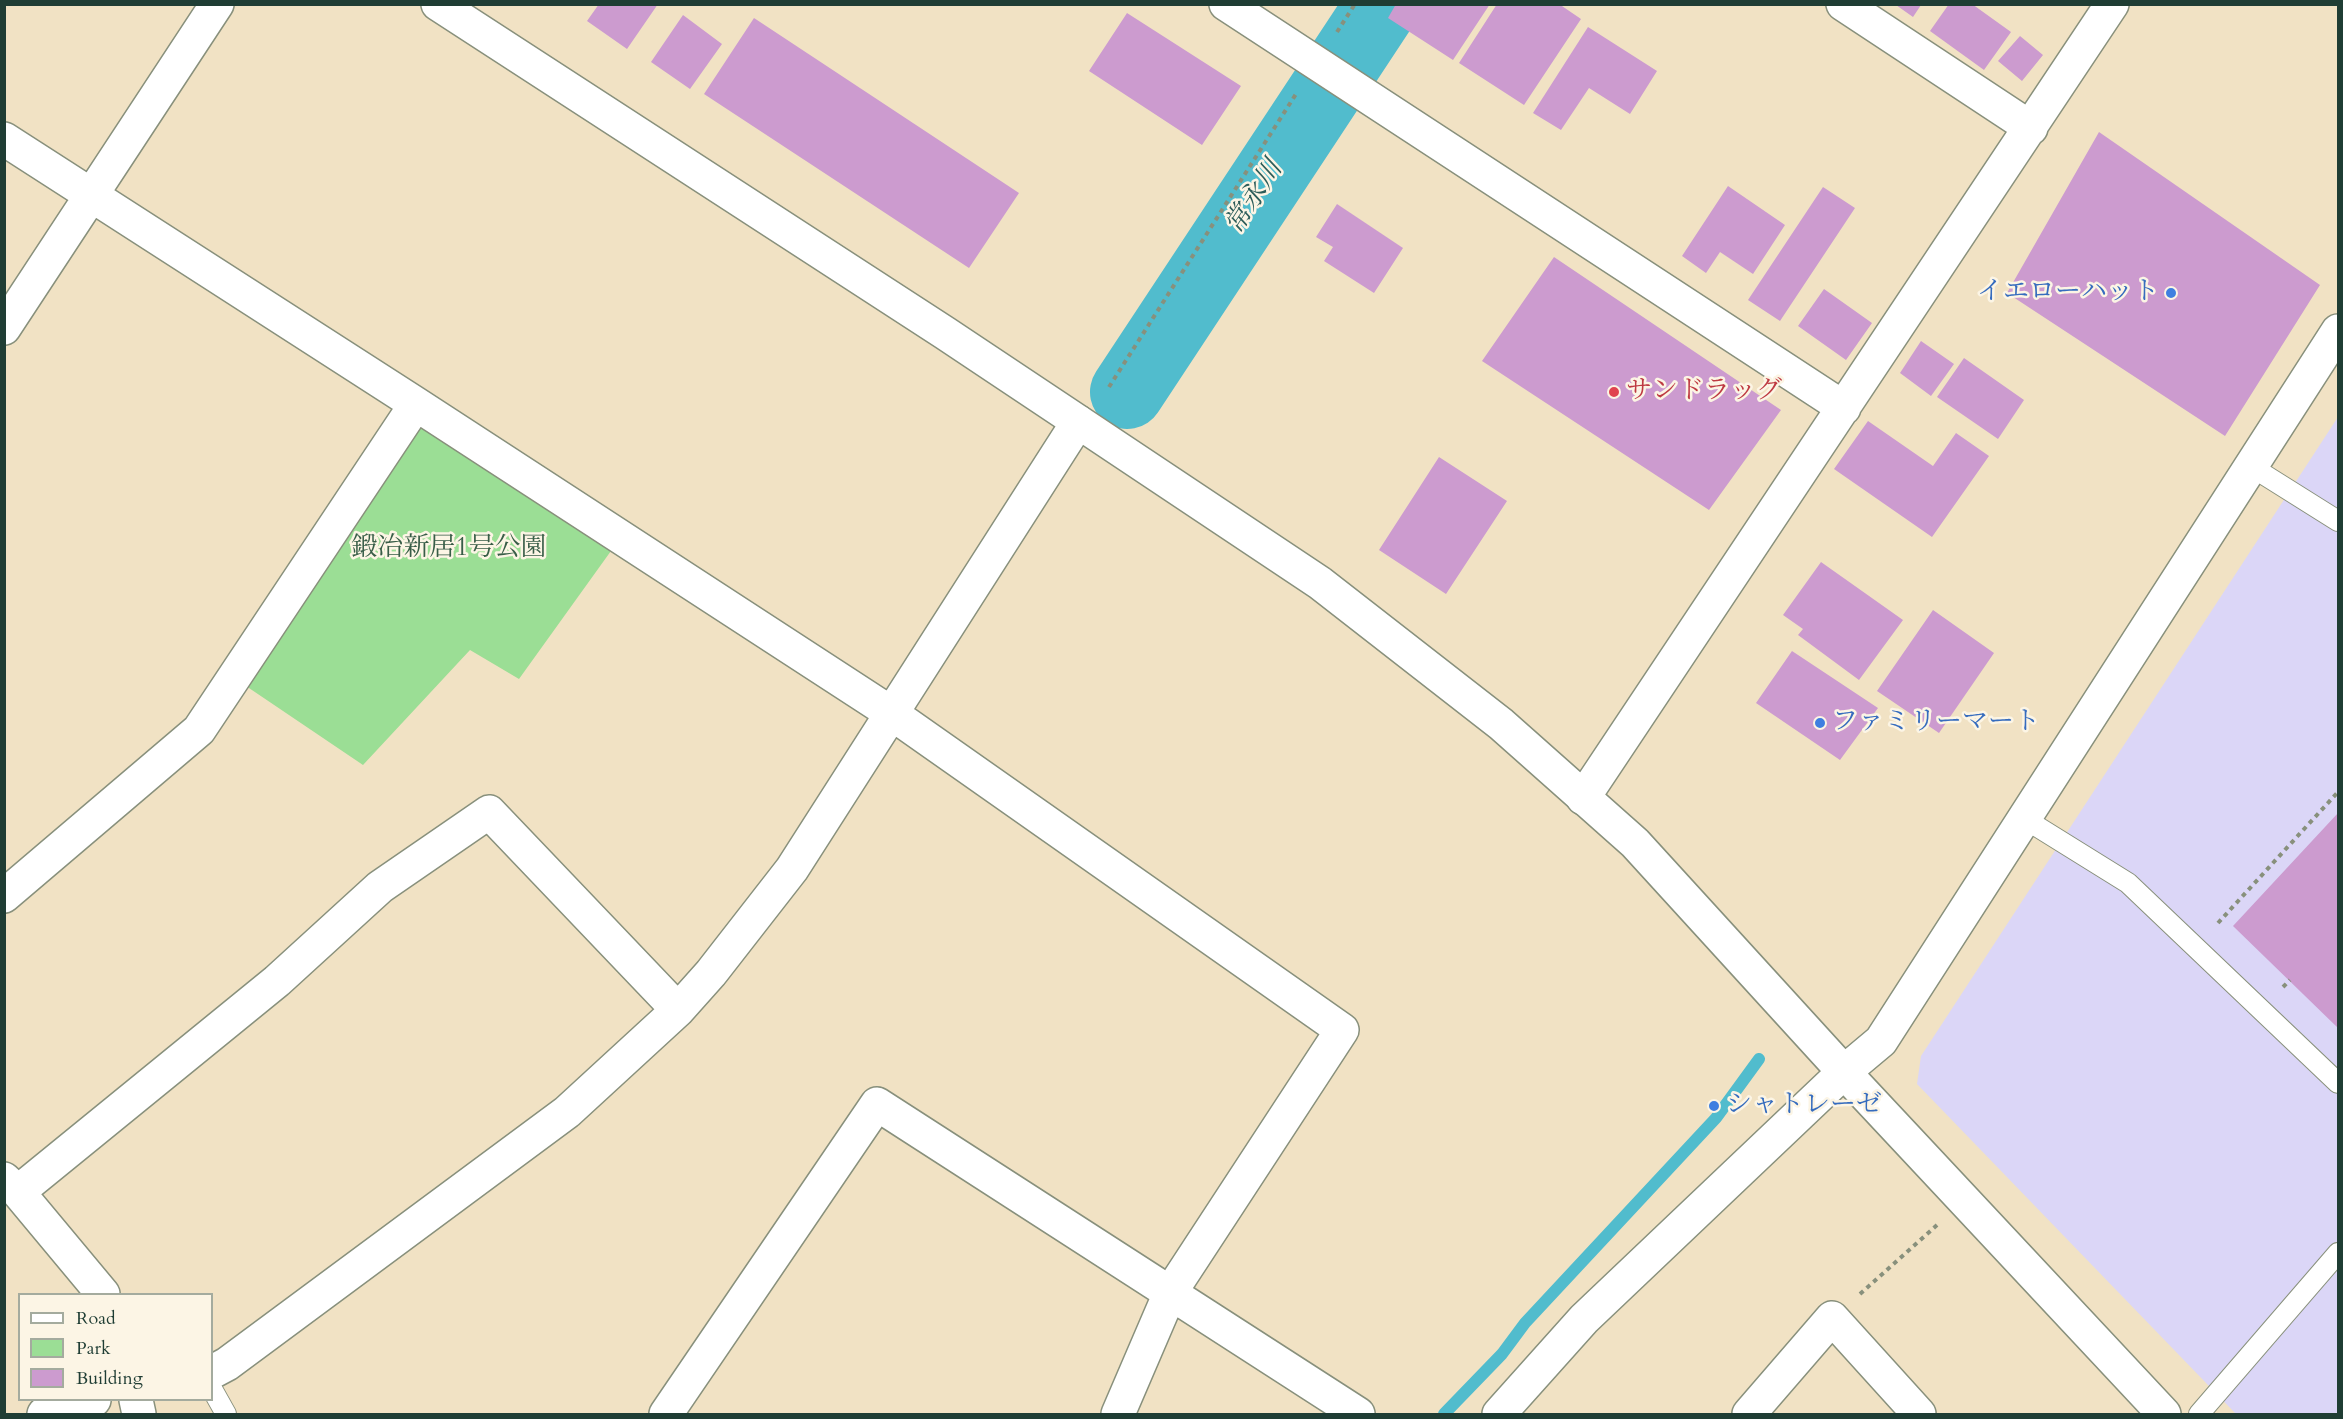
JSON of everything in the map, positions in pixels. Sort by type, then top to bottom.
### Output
[{"type":"street","points":[[4,328],[217,4]]},
{"type":"street","points":[[438,4],[945,333],[1320,583],[1501,724],[1635,843],[1844,1072],[2163,1414]]},
{"type":"street","points":[[1226,4],[1844,408]]},
{"type":"street","points":[[1843,4],[2031,128]]},
{"type":"street","points":[[1583,798],[2112,4]]},
{"type":"street","points":[[4,139],[891,713],[1342,1030],[1170,1293],[1118,1414]]},
{"type":"street","points":[[1499,1414],[1584,1319],[1844,1072],[1881,1041],[2338,331]]},
{"type":"street","points":[[4,896],[200,730],[416,404]]},
{"type":"street","points":[[213,1372],[228,1364],[567,1112],[678,1010],[711,973],[792,869],[1078,422]]},
{"type":"street","points":[[103,1293],[11,1185],[278,981],[380,887],[489,812],[678,1010]]},
{"type":"street","points":[[666,1414],[877,1104],[1358,1414]]},
{"type":"street","points":[[1749,1414],[1832,1318],[1919,1414]]},
{"type":"street","points":[[44,1414],[90,1401]]},
{"type":"lane","points":[[2252,467],[2338,521]]},
{"type":"lane","points":[[2025,819],[2128,883],[2338,1083]]},
{"type":"lane","points":[[2199,1414],[2338,1254]]},
{"type":"lane","points":[[213,1391],[226,1414]]},
{"type":"path","points":[[1110,387],[1355,4]]},
{"type":"path","points":[[2225,930],[2217,922],[2338,792]]},
{"type":"path","points":[[2273,1020],[2296,999],[2275,979]]},
{"type":"path","points":[[2283,987],[2289,981]]},
{"type":"path","points":[[1832,1318],[1964,1201]]},
{"type":"shaded area","points":[[2338,417],[2338,1414],[2236,1414],[1917,1084],[1921,1056]]},
{"type":"green space","name":"鍛冶新居1号公園","points":[[416,404],[621,537],[519,679],[470,650],[363,765],[246,686]]},
{"type":"building","points":[[599,4],[658,4],[627,49],[587,21]]},
{"type":"building","points":[[1396,4],[1490,4],[1453,60],[1388,18]]},
{"type":"building","points":[[1497,4],[1559,4],[1581,19],[1524,105],[1459,63]]},
{"type":"building","points":[[1949,4],[1972,4],[2011,32],[1984,70],[1930,31]]},
{"type":"building","points":[[1896,5],[1921,5],[1913,17]]},
{"type":"building","points":[[1127,13],[1241,86],[1202,145],[1089,71]]},
{"type":"building","points":[[683,15],[722,44],[690,89],[651,62]]},
{"type":"building","points":[[754,18],[1019,193],[969,268],[704,94]]},
{"type":"building","points":[[1588,27],[1657,71],[1630,114],[1589,88],[1561,130],[1533,113]]},
{"type":"building","points":[[2020,36],[2043,55],[2022,81],[1998,61]]},
{"type":"building","points":[[2099,132],[2320,285],[2225,436],[2007,293]]},
{"type":"building","points":[[1728,186],[1785,225],[1753,274],[1720,252],[1706,273],[1682,256]]},
{"type":"building","points":[[1823,187],[1855,208],[1780,321],[1748,300]]},
{"type":"building","points":[[1337,204],[1403,248],[1374,293],[1324,261],[1333,247],[1316,237]]},
{"type":"building","points":[[1554,257],[1781,410],[1709,510],[1482,361]]},
{"type":"building","points":[[1824,289],[1872,323],[1846,360],[1798,326]]},
{"type":"building","points":[[1921,341],[1954,364],[1931,396],[1900,373]]},
{"type":"building","points":[[1964,358],[2024,400],[1998,439],[1937,397]]},
{"type":"building","points":[[1868,421],[1933,466],[1956,433],[1989,456],[1932,537],[1834,469]]},
{"type":"building","points":[[1439,457],[1507,501],[1446,594],[1379,550]]},
{"type":"building","points":[[1821,562],[1903,620],[1859,680],[1798,635],[1803,629],[1783,615]]},
{"type":"building","points":[[1933,610],[1994,653],[1939,733],[1877,691]]},
{"type":"building","points":[[1792,651],[1878,708],[1840,760],[1756,703]]},
{"type":"building","points":[[2338,813],[2338,1028],[2233,926]]},
{"type":"waterway","name":"常永川","points":[[1127,392],[1383,4]]},
{"type":"waterway","points":[[1444,1414],[1502,1354],[1525,1323],[1716,1118],[1759,1059]]},
{"type":"place","name":"イエローハット","points":[[2171,293]]},
{"type":"place","name":"サンドラッグ","points":[[1614,392]]},
{"type":"place","name":"ファミリーマート","points":[[1820,723]]},
{"type":"place","name":"シャトレーゼ","points":[[1714,1106]]}]
